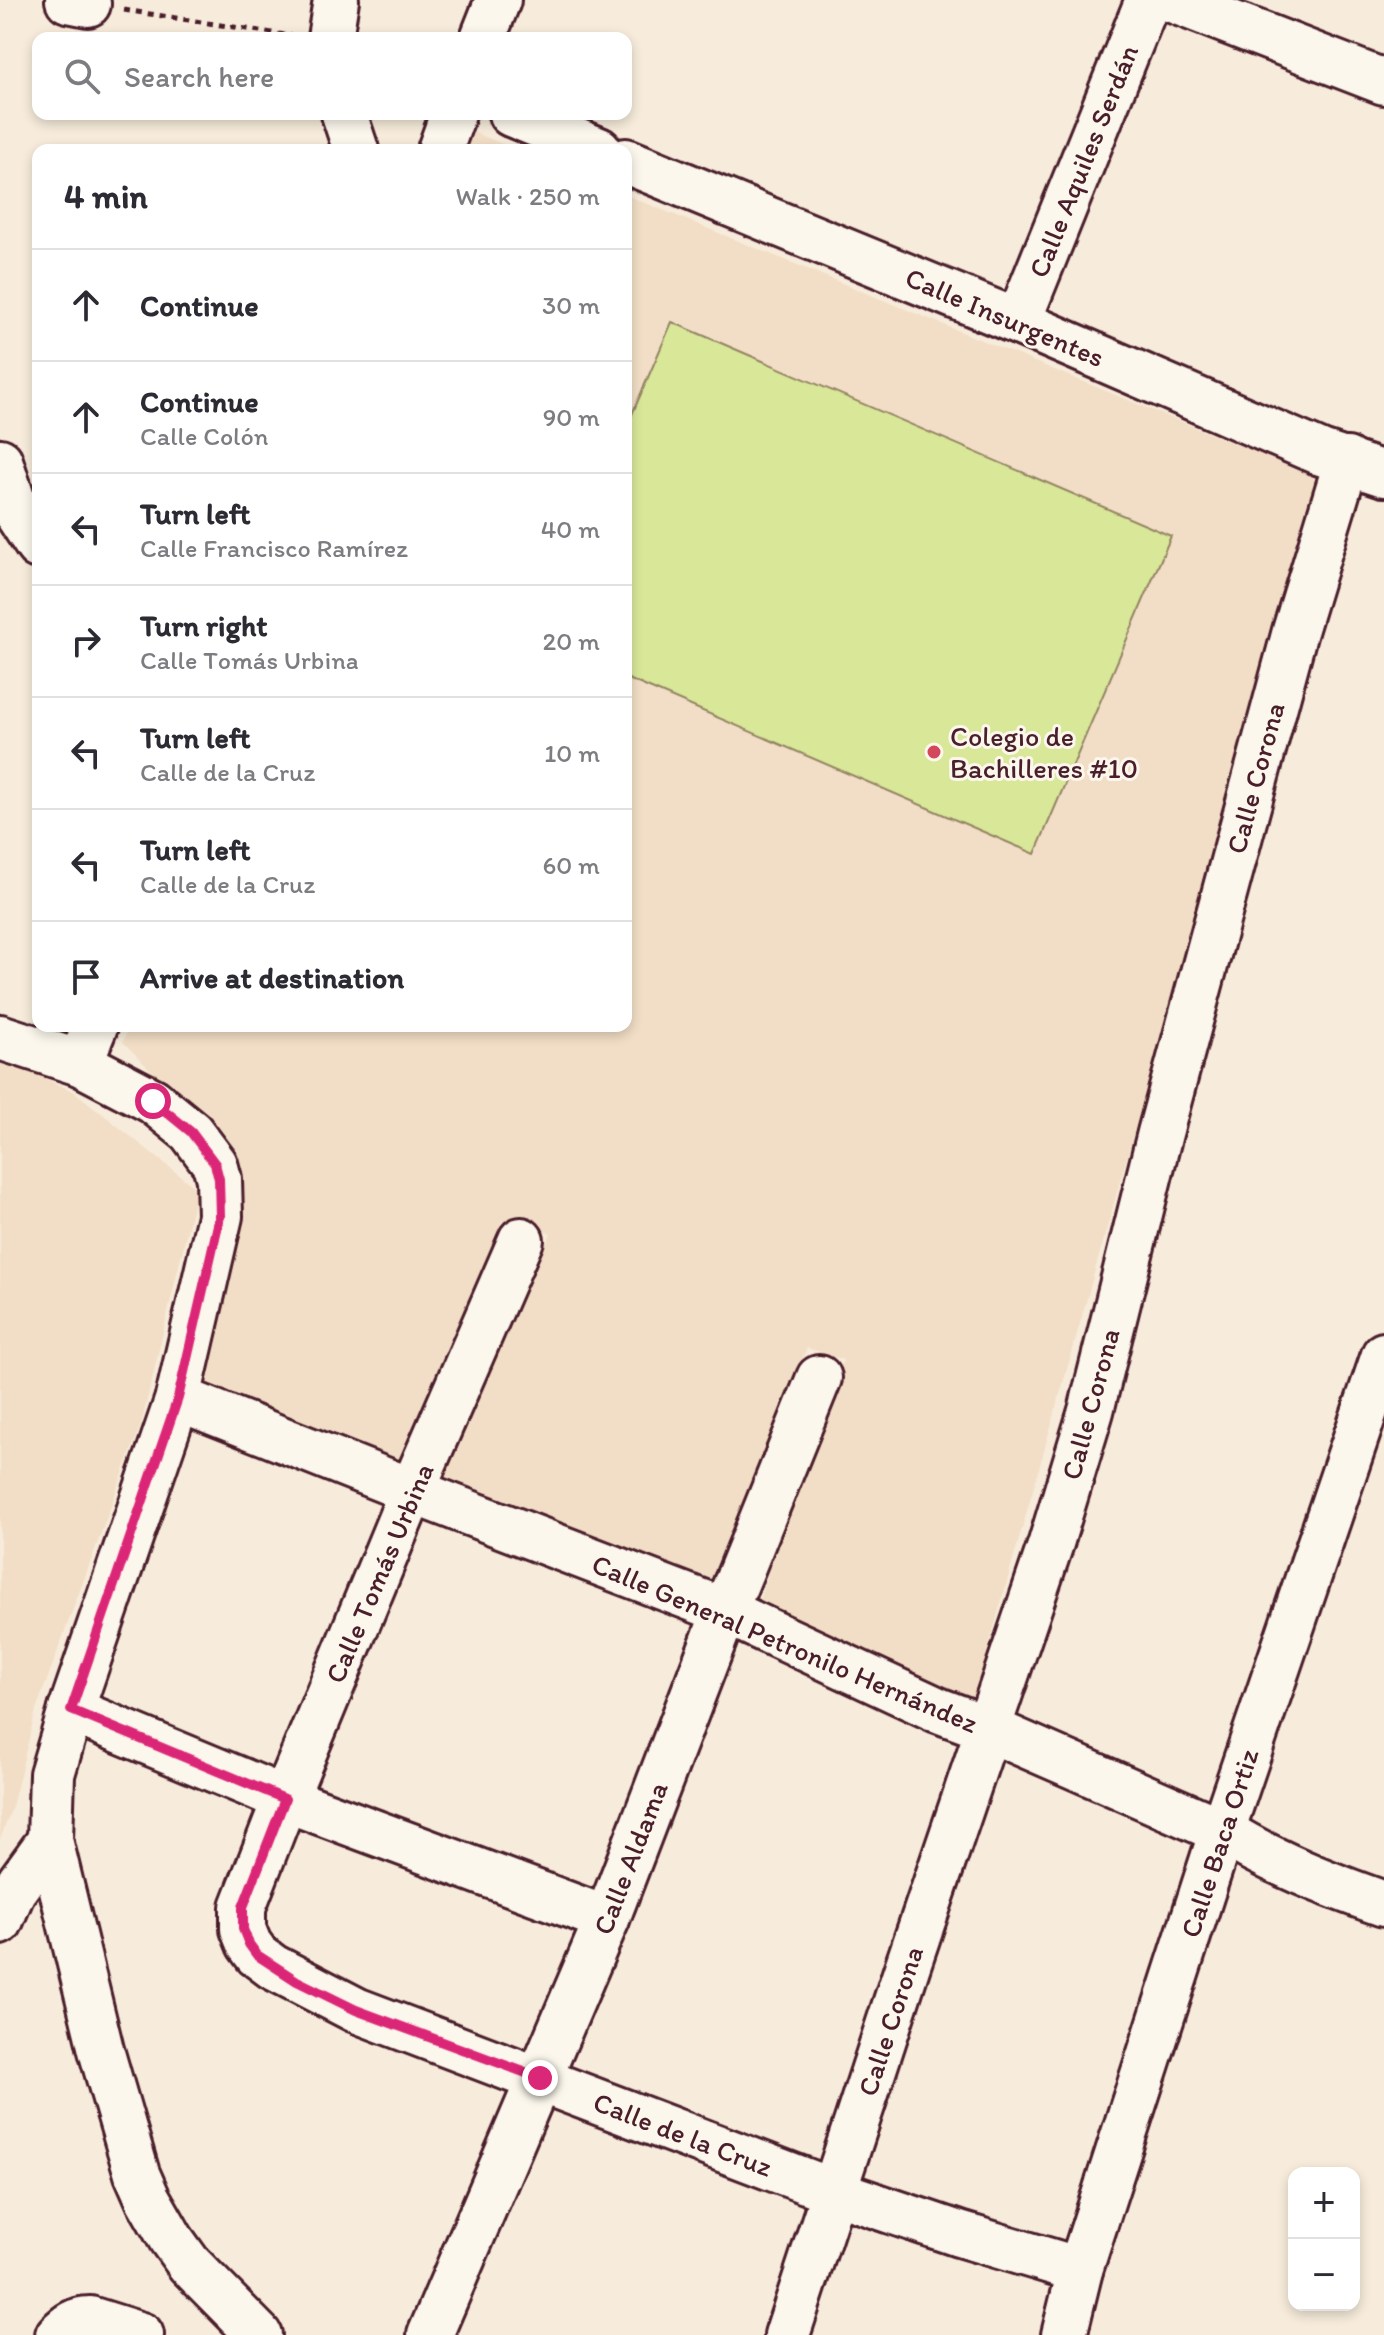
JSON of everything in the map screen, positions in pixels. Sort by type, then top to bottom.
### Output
[{"type":"street","points":[[331,32],[336,0]]},
{"type":"street","points":[[485,32],[498,0]]},
{"type":"street","name":"Calle Aquiles Serdán","points":[[1018,322],[1148,0]]},
{"type":"street","points":[[1172,0],[1384,82]]},
{"type":"street","points":[[346,120],[354,144]]},
{"type":"street","points":[[442,144],[451,120]]},
{"type":"street","points":[[526,120],[584,144]]},
{"type":"street","name":"Calle Insurgentes","points":[[632,163],[1018,322],[1321,453],[1366,467]]},
{"type":"street","points":[[0,461],[17,514],[32,537]]},
{"type":"street","name":"Calle Corona","points":[[787,2335],[1051,1543],[1091,1411],[1160,1133],[1286,661],[1366,467]]},
{"type":"street","points":[[0,1037],[88,1044],[191,1132],[215,1164],[219,1179],[220,1216],[178,1398],[52,1774],[50,1840],[101,2050],[137,2174],[171,2239],[189,2264],[259,2335]]},
{"type":"street","name":"Calle Tomás Urbina","points":[[243,1907],[412,1491],[521,1240]]},
{"type":"street","name":"Calle Baca Ortiz","points":[[1064,2335],[1080,2270],[1222,1831],[1384,1355]]},
{"type":"street","name":"Calle Aldama","points":[[430,2335],[607,1919],[725,1611],[819,1378]]},
{"type":"street","name":"Calle General Petronilo Hernández","points":[[178,1398],[725,1611],[938,1710],[989,1729],[1222,1831],[1251,1849],[1315,1879],[1384,1904]]},
{"type":"street","points":[[71,1710],[285,1799],[607,1919]]},
{"type":"street","points":[[0,1922],[13,1891],[50,1840]]},
{"type":"street","name":"Calle de la Cruz","points":[[243,1907],[243,1929],[257,1955],[285,1974],[356,2010],[835,2192],[959,2234],[1080,2270]]},
{"type":"street","points":[[58,2335],[73,2322],[90,2319],[141,2335]]},
{"type":"path","points":[[78,2],[267,32]]},
{"type":"shaded area","points":[[471,131],[502,144],[466,144]]},
{"type":"shaded area","name":"Colegio de Bachilleres #10","points":[[632,197],[1319,478],[973,1702],[756,1608],[843,1360],[807,1348],[713,1584],[437,1481],[551,1233],[502,1221],[391,1477],[206,1393],[238,1160],[123,1042],[127,1032],[632,1032]]},
{"type":"shaded area","points":[[0,1058],[75,1092],[197,1189],[142,1422],[36,1710],[12,1807],[0,1840]]},
{"type":"green space","points":[[672,322],[1171,536],[1035,854],[632,681],[632,414]]},
{"type":"place","name":"Colegio de Bachilleres #10","points":[[934,752]]},
{"type":"route","points":[[153,1101],[191,1132],[215,1164],[219,1179],[220,1216],[178,1398],[71,1710],[285,1799],[243,1907],[243,1929],[257,1955],[297,1981],[356,2010],[540,2078]]}]
